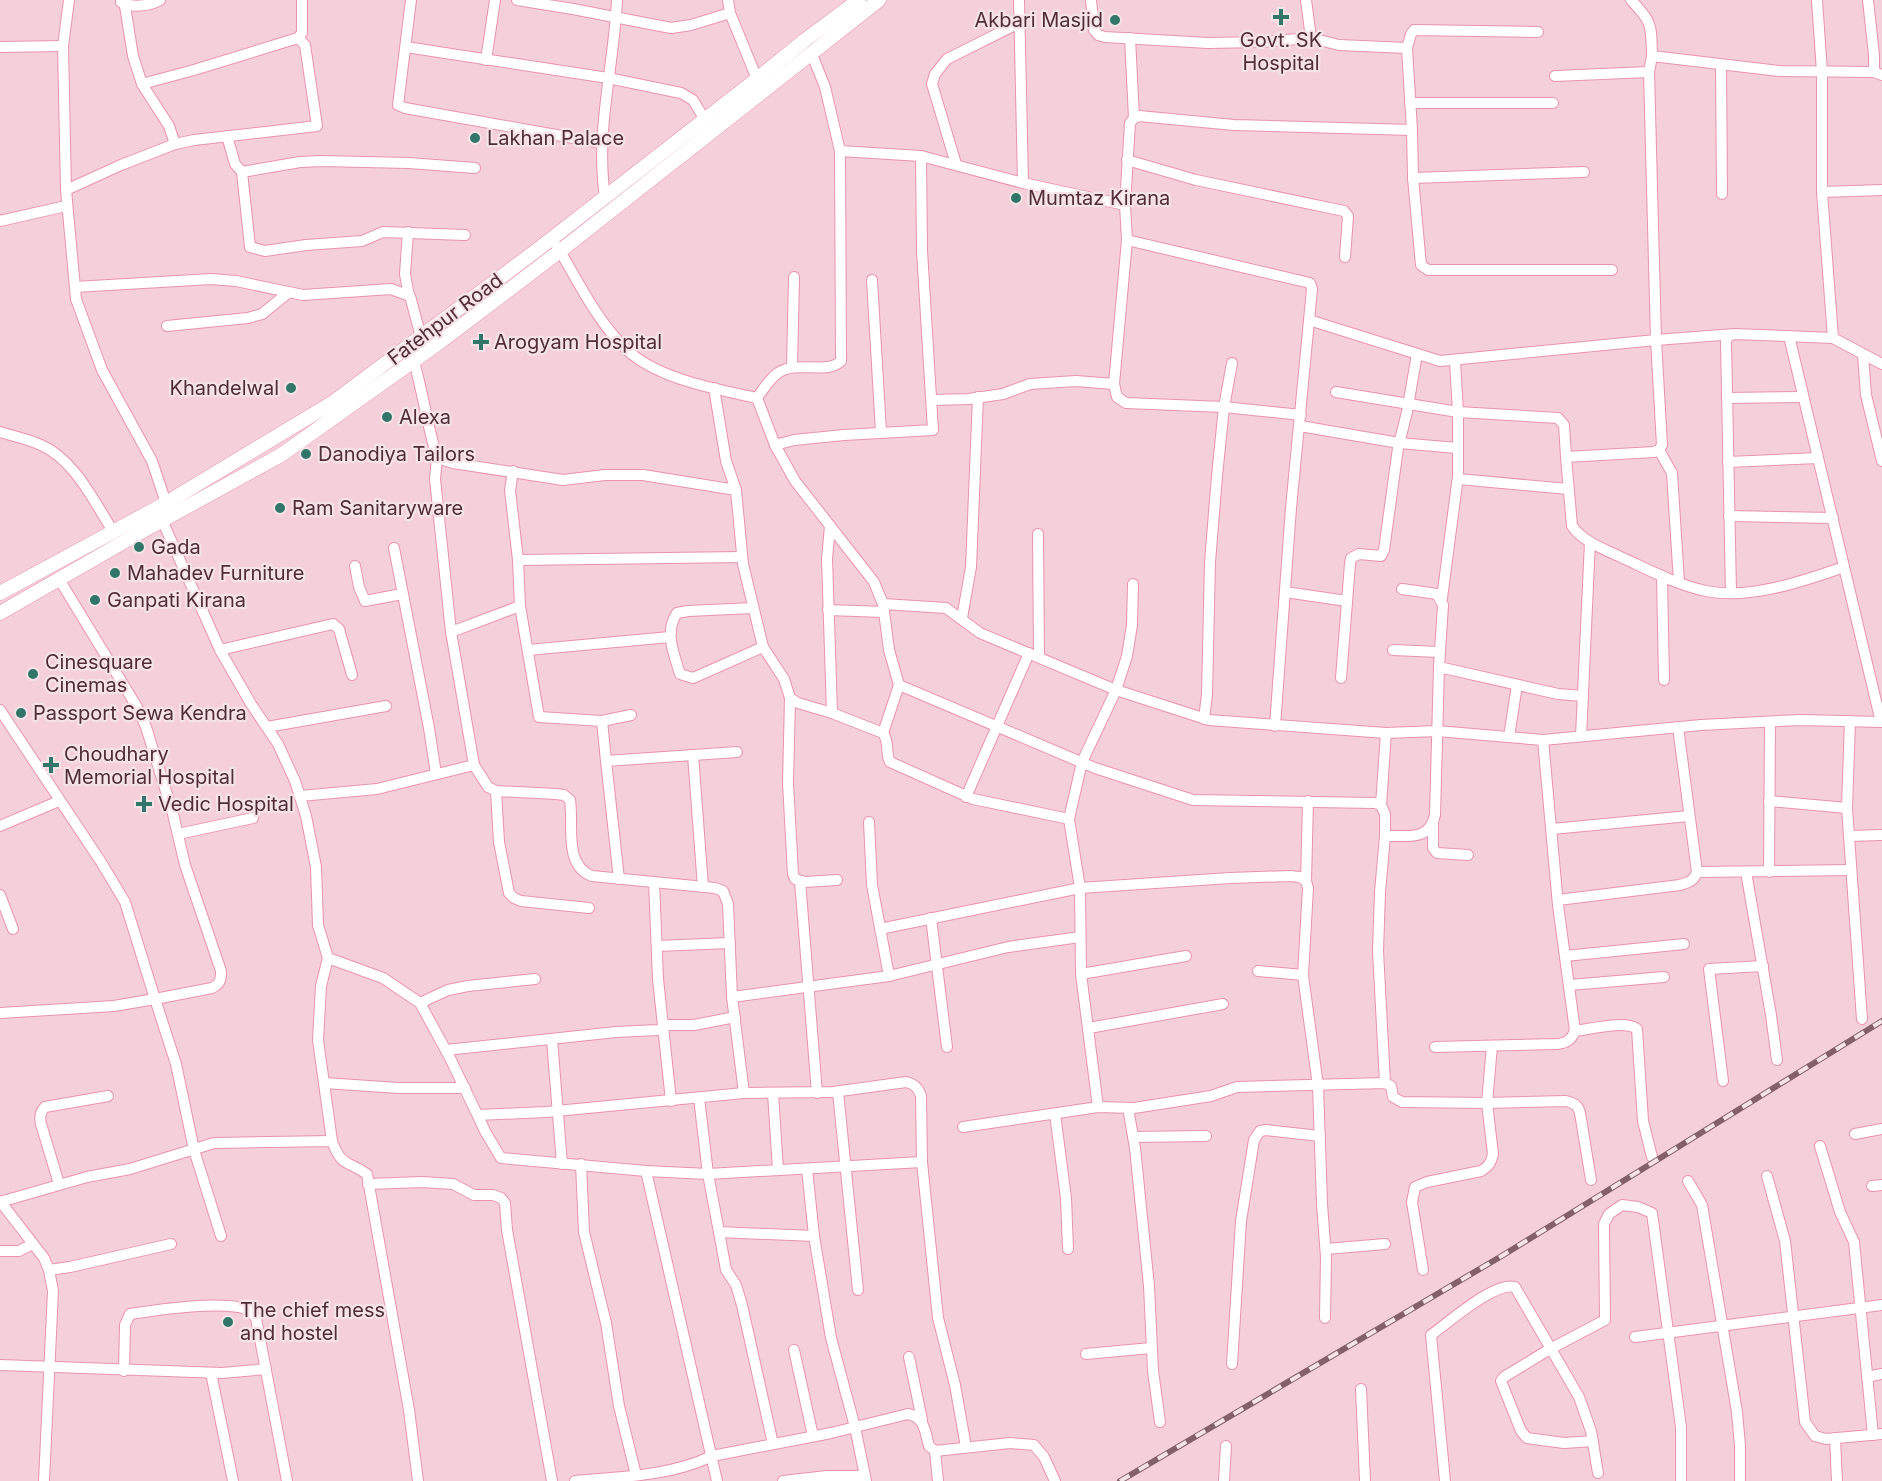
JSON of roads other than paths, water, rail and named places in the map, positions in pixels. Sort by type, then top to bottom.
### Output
[{"type":"street","points":[[69,0],[63,46],[66,206],[76,299],[102,370],[152,461],[166,503]]},
{"type":"street","points":[[160,0],[150,5],[122,1],[133,56],[142,84],[169,126],[175,144]]},
{"type":"street","points":[[142,84],[298,38],[302,33],[303,0]]},
{"type":"street","points":[[411,0],[398,105],[601,143]]},
{"type":"street","points":[[486,60],[495,0]]},
{"type":"street","points":[[517,0],[671,28],[691,25],[730,13]]},
{"type":"street","points":[[605,197],[601,172],[601,143],[617,0]]},
{"type":"street","points":[[728,0],[730,13],[757,79]]},
{"type":"street","name":"Fatehpur Road","points":[[0,593],[166,503],[332,404],[553,238],[757,79],[838,24],[859,0]]},
{"type":"street","points":[[0,613],[281,455],[414,360],[560,251],[811,52],[838,24],[879,0]]},
{"type":"street","points":[[1019,0],[1023,183]]},
{"type":"street","points":[[1091,0],[1094,30],[1098,36],[1208,43],[1311,38],[1339,45],[1407,48]]},
{"type":"street","points":[[1306,0],[1311,38]]},
{"type":"street","points":[[1566,457],[1654,452],[1659,450],[1663,440],[1656,340],[1649,72],[1652,56],[1651,29],[1647,18],[1631,0]]},
{"type":"street","points":[[1817,0],[1822,72],[1822,192],[1833,338]]},
{"type":"street","points":[[1652,56],[1721,66],[1779,71],[1878,74],[1878,55],[1868,0]]},
{"type":"street","points":[[956,164],[932,84],[935,74],[947,59],[1019,23]]},
{"type":"street","points":[[1538,32],[1414,30],[1412,32],[1407,48],[1413,178],[1421,265],[1428,270],[1612,270]]},
{"type":"street","points":[[66,190],[175,144],[317,126],[305,45],[298,38]]},
{"type":"street","points":[[1130,38],[1134,118]]},
{"type":"street","points":[[0,47],[63,46]]},
{"type":"street","points":[[406,47],[608,78],[687,94],[705,120]]},
{"type":"street","points":[[757,398],[777,373],[792,367],[834,367],[841,361],[840,150],[825,87],[811,52]]},
{"type":"street","points":[[1721,66],[1722,194]]},
{"type":"street","points":[[1555,76],[1649,72]]},
{"type":"street","points":[[1410,103],[1553,103]]},
{"type":"street","points":[[1412,130],[1234,125],[1139,116],[1134,118],[1130,123],[1127,160],[1125,205],[1127,240],[1114,384],[1117,397],[1126,403],[1224,407],[1399,443],[1457,448]]},
{"type":"street","points":[[227,136],[235,164],[242,172],[250,247],[255,250],[265,251],[362,241],[383,231],[465,235]]},
{"type":"street","points":[[840,150],[921,156],[1023,183],[1125,205]]},
{"type":"street","points":[[775,445],[794,440],[933,430],[933,400],[922,261],[921,156]]},
{"type":"street","points":[[1127,160],[1196,180],[1344,211],[1347,216],[1345,256]]},
{"type":"street","points":[[242,172],[311,161],[409,163],[475,168]]},
{"type":"street","points":[[1413,178],[1584,172]]},
{"type":"street","points":[[1822,192],[1882,190]]},
{"type":"street","points":[[0,221],[66,206]]},
{"type":"street","points":[[408,232],[405,274],[421,337]]},
{"type":"street","points":[[553,238],[585,296],[626,350],[662,372],[757,398]]},
{"type":"street","points":[[1127,240],[1310,284],[1312,290],[1275,726]]},
{"type":"street","points":[[792,367],[794,277]]},
{"type":"street","points":[[75,287],[211,279],[236,281],[303,295],[391,289],[409,296]]},
{"type":"street","points":[[872,280],[881,432]]},
{"type":"street","points":[[167,326],[248,318],[261,314],[288,293]]},
{"type":"street","points":[[1309,320],[1440,361],[1735,334],[1833,338],[1881,364]]},
{"type":"street","points":[[1731,592],[1726,342],[1728,336],[1735,334]]},
{"type":"street","points":[[828,610],[946,608],[980,633],[1116,690],[1204,718],[1275,726],[1386,733],[1437,731],[1543,740],[1678,727],[1770,722],[1881,722],[1789,336]]},
{"type":"street","points":[[409,345],[420,379],[426,417],[437,458],[435,479],[451,632],[474,765],[488,787],[496,791],[556,794],[564,795],[570,800],[571,837],[578,868],[582,873],[723,891],[726,896],[732,997],[744,1093]]},
{"type":"street","points":[[1341,678],[1351,558],[1359,554],[1381,556],[1384,550],[1399,443],[1409,404],[1417,354]]},
{"type":"street","points":[[1863,355],[1866,395],[1882,461]]},
{"type":"street","points":[[1455,361],[1458,476],[1442,598],[1438,652],[1433,848],[1437,853],[1468,855]]},
{"type":"street","points":[[1204,718],[1210,562],[1224,407],[1232,363]]},
{"type":"street","points":[[933,400],[1003,394],[1030,384],[1076,381],[1114,384]]},
{"type":"street","points":[[714,388],[726,461],[736,489],[742,557],[753,608],[763,647],[784,679],[790,698],[788,783],[793,874],[795,879],[800,881],[837,880]]},
{"type":"street","points":[[1336,392],[1458,412],[1558,418],[1564,425],[1572,526],[1578,534],[1662,576],[1707,592],[1731,592],[1791,585],[1844,567]]},
{"type":"street","points":[[962,618],[971,567],[978,397]]},
{"type":"street","points":[[1727,398],[1803,397]]},
{"type":"street","points":[[757,398],[775,445],[795,481],[874,582],[884,608],[889,650],[899,685],[883,733]]},
{"type":"street","points":[[0,432],[41,445],[58,456],[74,472],[113,531]]},
{"type":"street","points":[[1659,450],[1672,472],[1679,582]]},
{"type":"street","points":[[437,458],[453,463],[563,480],[604,475],[643,475],[736,489]]},
{"type":"street","points":[[1728,462],[1818,458]]},
{"type":"street","points":[[513,471],[510,490],[518,560],[520,606],[539,717],[602,721],[631,715]]},
{"type":"street","points":[[1458,476],[1463,481],[1568,489]]},
{"type":"street","points":[[1729,516],[1833,518]]},
{"type":"street","points":[[162,520],[220,650],[278,744],[306,816],[316,867],[318,925],[328,958],[321,986],[318,1040],[332,1141],[343,1162],[367,1174],[409,1410],[418,1481]]},
{"type":"street","points":[[830,526],[827,559],[832,713]]},
{"type":"street","points":[[966,797],[997,726],[1034,655],[1038,534]]},
{"type":"street","points":[[1581,736],[1590,542]]},
{"type":"street","points":[[394,548],[436,774]]},
{"type":"street","points":[[518,560],[742,557]]},
{"type":"street","points":[[355,566],[359,587],[365,601],[402,594]]},
{"type":"street","points":[[1662,576],[1664,680]]},
{"type":"street","points":[[0,1013],[114,1006],[212,988],[221,979],[221,971],[185,865],[146,727],[137,707],[59,579]]},
{"type":"street","points":[[1098,1107],[1081,974],[1080,888],[1069,819],[1082,762],[1116,690],[1127,656],[1133,584]]},
{"type":"street","points":[[1401,589],[1437,594],[1442,598]]},
{"type":"street","points":[[1285,592],[1347,601]]},
{"type":"street","points":[[451,632],[520,606]]},
{"type":"street","points":[[753,608],[688,611],[677,614],[672,620],[670,637],[680,674],[693,678],[763,647]]},
{"type":"street","points":[[220,650],[333,624],[339,629],[352,675]]},
{"type":"street","points":[[528,650],[670,637]]},
{"type":"street","points":[[1393,650],[1438,652]]},
{"type":"street","points":[[1439,667],[1558,694],[1583,696]]},
{"type":"street","points":[[899,685],[1082,762],[1148,787],[1193,800],[1375,802],[1381,805]]},
{"type":"street","points":[[1509,737],[1517,685]]},
{"type":"street","points":[[790,698],[798,703],[832,713],[883,733],[887,739],[890,762],[966,797],[1069,819]]},
{"type":"street","points":[[267,727],[386,706]]},
{"type":"street","points":[[0,710],[125,902],[176,1064],[194,1150],[221,1236]]},
{"type":"street","points":[[602,721],[619,879]]},
{"type":"street","points":[[1850,721],[1847,808],[1862,1019]]},
{"type":"street","points":[[1769,872],[1770,722]]},
{"type":"street","points":[[1558,900],[1680,885],[1690,882],[1695,877],[1697,872],[1678,727]]},
{"type":"street","points":[[1385,1083],[1378,951],[1385,836],[1385,814],[1381,805],[1386,733]]},
{"type":"street","points":[[1436,1047],[1566,1043],[1572,1039],[1575,1031],[1558,900],[1543,740]]},
{"type":"street","points":[[606,761],[737,752]]},
{"type":"street","points":[[693,755],[703,887]]},
{"type":"street","points":[[300,796],[377,789],[474,765]]},
{"type":"street","points":[[496,791],[499,842],[509,893],[522,902],[589,908]]},
{"type":"street","points":[[0,826],[60,801]]},
{"type":"street","points":[[1308,801],[1306,881],[1308,888],[1303,975],[1318,1086],[1326,1249],[1325,1318]]},
{"type":"street","points":[[1769,801],[1847,808]]},
{"type":"street","points":[[1552,829],[1689,816]]},
{"type":"street","points":[[178,834],[253,818]]},
{"type":"street","points":[[869,822],[872,885],[889,976]]},
{"type":"street","points":[[1385,836],[1422,835],[1433,825]]},
{"type":"street","points":[[1849,836],[1882,835]]},
{"type":"street","points":[[1697,872],[1851,870]]},
{"type":"street","points":[[1746,872],[1772,1015],[1777,1060]]},
{"type":"street","points":[[880,929],[1080,888],[1290,876],[1300,877],[1306,881]]},
{"type":"street","points":[[800,881],[818,1093]]},
{"type":"street","points":[[654,882],[662,1028],[671,1101]]},
{"type":"street","points":[[0,895],[12,929]]},
{"type":"street","points":[[931,918],[947,1047]]},
{"type":"street","points":[[732,997],[889,976],[1008,947],[1080,937]]},
{"type":"street","points":[[657,946],[729,943]]},
{"type":"street","points":[[1565,956],[1684,944]]},
{"type":"street","points":[[1081,974],[1186,956]]},
{"type":"street","points":[[328,958],[383,978],[420,1003],[501,1158],[708,1174],[922,1162]]},
{"type":"street","points":[[1723,1081],[1709,969],[1762,966]]},
{"type":"street","points":[[1258,971],[1303,975]]},
{"type":"street","points":[[1570,986],[1664,977]]},
{"type":"street","points":[[420,1003],[448,990],[535,979]]},
{"type":"street","points":[[1089,1028],[1223,1004]]},
{"type":"street","points":[[446,1050],[616,1032],[659,1030],[667,1025],[694,1025],[735,1017]]},
{"type":"street","points":[[1575,1031],[1623,1024],[1634,1026],[1637,1029],[1643,1121],[1652,1157]]},
{"type":"street","points":[[552,1040],[562,1164]]},
{"type":"street","points":[[1423,1270],[1412,1202],[1415,1186],[1481,1171],[1488,1167],[1493,1154],[1487,1103],[1492,1046]]},
{"type":"street","points":[[478,1115],[558,1111],[744,1093],[838,1092],[906,1082],[913,1084],[919,1089],[921,1096],[922,1162],[938,1318],[955,1385],[966,1447]]},
{"type":"street","points":[[324,1083],[399,1088],[465,1088]]},
{"type":"street","points":[[963,1127],[1098,1107],[1128,1108],[1211,1096],[1237,1087],[1385,1083],[1391,1086],[1393,1097],[1402,1102],[1566,1101],[1574,1103],[1580,1113],[1592,1180]]},
{"type":"street","points":[[838,1092],[858,1290]]},
{"type":"street","points":[[773,1093],[778,1170]]},
{"type":"street","points":[[59,1184],[39,1117],[42,1111],[45,1107],[108,1096]]},
{"type":"street","points":[[699,1098],[708,1174],[726,1270],[736,1285],[742,1305],[773,1444]]},
{"type":"street","points":[[1128,1108],[1149,1286],[1151,1348],[1160,1422]]},
{"type":"street","points":[[1055,1114],[1066,1198],[1068,1249]]},
{"type":"street","points":[[1855,1134],[1882,1129]]},
{"type":"street","points":[[1232,1364],[1241,1221],[1254,1140],[1260,1131],[1266,1130],[1320,1136]]},
{"type":"street","points":[[1133,1137],[1206,1136]]},
{"type":"street","points":[[44,1481],[53,1291],[44,1258],[0,1202],[59,1184],[130,1169],[214,1143],[332,1141]]},
{"type":"street","points":[[1767,1176],[1783,1233],[1805,1422],[1815,1436],[1826,1439],[1878,1435],[1867,1377],[1854,1242],[1840,1212],[1820,1146]]},
{"type":"street","points":[[581,1164],[584,1232],[606,1323],[619,1406],[636,1475]]},
{"type":"street","points":[[783,1481],[866,1478],[831,1338],[814,1236],[807,1169]]},
{"type":"street","points":[[646,1171],[717,1481]]},
{"type":"street","points":[[1688,1181],[1702,1205],[1723,1326],[1737,1412],[1740,1481]]},
{"type":"street","points":[[368,1184],[422,1182],[453,1184],[474,1195],[493,1195],[501,1198],[505,1203],[509,1240],[552,1481]]},
{"type":"street","points":[[1593,1441],[1564,1443],[1527,1438],[1521,1431],[1501,1381],[1550,1349],[1605,1320],[1604,1224],[1609,1214],[1622,1205],[1638,1207],[1652,1213],[1681,1426],[1681,1481]]},
{"type":"street","points":[[719,1232],[814,1236]]},
{"type":"street","points":[[49,1270],[171,1244]]},
{"type":"street","points":[[1326,1249],[1385,1244]]},
{"type":"street","points":[[0,1251],[19,1251],[33,1245]]},
{"type":"street","points":[[1445,1481],[1431,1335],[1482,1296],[1509,1285],[1515,1287],[1579,1397],[1593,1441],[1598,1473]]},
{"type":"street","points":[[1635,1337],[1882,1305]]},
{"type":"street","points":[[124,1371],[125,1325],[130,1314],[216,1306],[240,1308],[250,1312],[256,1318],[287,1481]]},
{"type":"street","points":[[1086,1354],[1151,1348]]},
{"type":"street","points":[[794,1350],[813,1436]]},
{"type":"street","points":[[909,1357],[929,1446],[935,1451],[938,1481]]},
{"type":"street","points":[[0,1365],[211,1373],[266,1369]]},
{"type":"street","points":[[211,1373],[234,1481]]},
{"type":"street","points":[[1867,1377],[1882,1374]]},
{"type":"street","points":[[1361,1389],[1365,1481]]},
{"type":"street","points":[[575,1481],[636,1475],[698,1463],[712,1456],[908,1414],[915,1415],[922,1420]]},
{"type":"street","points":[[1835,1438],[1837,1481]]},
{"type":"street","points":[[935,1451],[1010,1443],[1034,1445],[1044,1457],[1055,1481]]},
{"type":"street","points":[[1224,1481],[1226,1446]]},
{"type":"railway","points":[[1120,1481],[1500,1257],[1882,1021]]},
{"type":"place","name":"Govt. SK Hospital","points":[[1281,17]]},
{"type":"place","name":"Akbari Masjid","points":[[1115,20]]},
{"type":"place","name":"Lakhan Palace","points":[[475,138]]},
{"type":"place","name":"Mumtaz Kirana","points":[[1016,198]]},
{"type":"place","name":"Arogyam Hospital","points":[[481,342]]},
{"type":"place","name":"Khandelwal","points":[[291,388]]},
{"type":"place","name":"Alexa","points":[[387,417]]},
{"type":"place","name":"Danodiya Tailors","points":[[306,454]]},
{"type":"place","name":"Ram Sanitaryware","points":[[280,508]]},
{"type":"place","name":"Gada","points":[[139,547]]},
{"type":"place","name":"Mahadev Furniture","points":[[115,573]]},
{"type":"place","name":"Ganpati Kirana","points":[[95,600]]},
{"type":"place","name":"Cinesquare Cinemas","points":[[33,674]]},
{"type":"place","name":"Passport Sewa Kendra","points":[[21,713]]},
{"type":"place","name":"Choudhary Memorial Hospital","points":[[51,765]]},
{"type":"place","name":"Vedic Hospital","points":[[144,804]]},
{"type":"place","name":"The chief mess and hostel","points":[[228,1322]]}]
